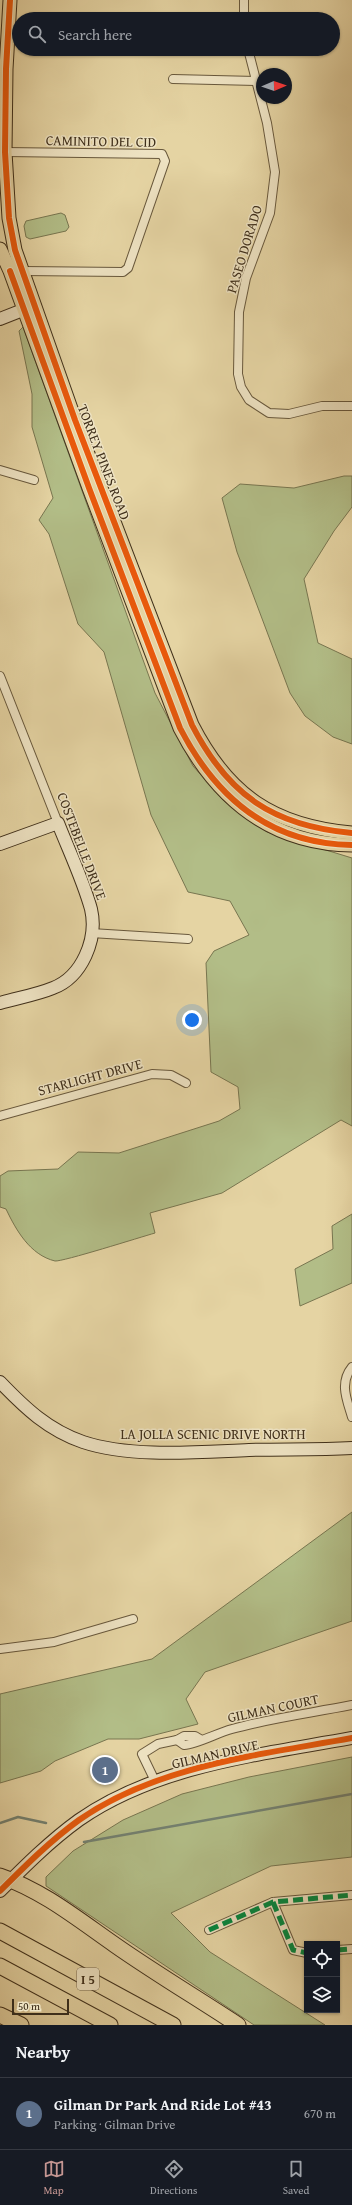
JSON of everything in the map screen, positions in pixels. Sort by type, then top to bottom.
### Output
[{"type":"highway","points":[[6,1878],[73,1915],[115,1945],[238,2025]]},
{"type":"highway","name":"I 5","points":[[1,1931],[173,2025]]},
{"type":"highway","name":"I 5","points":[[0,1966],[110,2025]]},
{"type":"highway","points":[[0,2015],[21,2025]]},
{"type":"main road","name":"TORREY PINES ROAD","points":[[10,0],[6,69],[5,152],[8,218],[15,250],[22,271],[29,308],[89,488],[180,728],[193,752],[215,782],[233,801],[255,818],[282,832],[318,842],[352,845]]},
{"type":"main road","points":[[0,103],[6,69]]},
{"type":"main road","points":[[0,228],[15,250]]},
{"type":"main road","name":"TORREY PINES ROAD","points":[[0,249],[29,308],[75,420],[189,718],[204,748],[225,777],[246,796],[263,808],[281,817],[323,830],[352,833]]},
{"type":"main road","points":[[0,319],[29,308]]},
{"type":"main road","points":[[0,844],[58,823]]},
{"type":"main road","name":"COSTEBELLE DRIVE","points":[[0,1003],[53,988],[63,983],[79,969],[87,955],[91,933],[91,910],[58,823]]},
{"type":"main road","name":"LA JOLLA SCENIC DRIVE NORTH","points":[[0,1382],[28,1412],[50,1427],[82,1442],[116,1451],[211,1451],[352,1448]]},
{"type":"main road","name":"GILMAN DRIVE","points":[[0,1891],[6,1878],[80,1820],[126,1794],[155,1781],[227,1762],[352,1738]]},
{"type":"street","points":[[244,0],[244,12]]},
{"type":"street","name":"PASEO DORADO","points":[[250,56],[256,81]]},
{"type":"street","points":[[173,79],[256,81]]},
{"type":"street","name":"PASEO DORADO","points":[[262,104],[267,122],[275,172],[270,213],[246,278],[239,312],[238,374],[241,387],[249,400],[269,413],[289,414],[322,406],[352,406]]},
{"type":"street","name":"CAMINITO DEL CID","points":[[5,152],[162,154],[165,161],[128,268],[123,272],[22,271]]},
{"type":"street","points":[[0,470],[34,480]]},
{"type":"street","name":"COSTEBELLE DRIVE","points":[[0,676],[58,823]]},
{"type":"street","points":[[91,933],[188,939]]},
{"type":"street","name":"STARLIGHT DRIVE","points":[[0,1116],[152,1074],[171,1075],[186,1083]]},
{"type":"street","points":[[352,1367],[344,1384],[345,1396],[352,1417]]},
{"type":"street","points":[[0,1649],[54,1642],[134,1619]]},
{"type":"street","name":"GILMAN COURT","points":[[155,1781],[142,1754],[158,1744],[177,1740],[184,1745],[195,1744],[200,1739],[247,1726],[352,1705]]},
{"type":"street","points":[[209,1930],[273,1902],[352,1895]]},
{"type":"street","points":[[273,1902],[293,1950],[304,1952]]},
{"type":"street","points":[[340,1950],[352,1949]]},
{"type":"green space","points":[[61,213],[65,215],[69,227],[66,231],[30,239],[26,237],[24,226],[26,221]]},
{"type":"green space","points":[[23,327],[155,693],[193,766],[224,801],[267,832],[352,858],[352,1126],[341,1120],[222,1193],[150,1213],[155,1233],[86,1254],[55,1261],[46,1258],[31,1247],[19,1233],[6,1209],[0,1207],[0,1176],[8,1171],[58,1169],[78,1152],[119,1153],[219,1121],[240,1109],[238,1087],[211,1072],[206,963],[214,951],[249,935],[230,901],[188,892],[151,815],[104,652],[78,624],[49,534],[39,520],[53,498],[32,427],[32,394],[19,331]]},
{"type":"green space","points":[[344,476],[352,476],[352,507],[334,531],[304,579],[318,643],[352,659],[352,744],[333,737],[305,716],[290,693],[237,552],[222,498],[240,484],[294,488]]},
{"type":"green space","points":[[352,1214],[352,1283],[300,1306],[295,1269],[333,1249],[332,1226]]},
{"type":"green space","points":[[352,1512],[352,1621],[205,1672],[186,1699],[198,1724],[139,1739],[108,1739],[55,1761],[41,1771],[0,1783],[0,1694],[152,1659]]},
{"type":"green space","points":[[352,1757],[352,1857],[271,1866],[171,1913],[210,1952],[325,2025],[254,2025],[46,1886],[46,1877],[73,1851],[123,1820],[182,1794],[249,1777]]},
{"type":"waterway","points":[[84,1842],[352,1794]]},
{"type":"waterway","points":[[0,1823],[18,1817],[46,1823]]},
{"type":"marked path","points":[[209,1930],[273,1902],[352,1895]]},
{"type":"marked path","points":[[273,1902],[293,1950],[304,1952]]},
{"type":"marked path","points":[[340,1950],[352,1949]]},
{"type":"cycle path","points":[[10,0],[6,69],[5,152],[9,218],[15,250],[75,420],[192,725],[206,749],[221,770],[238,788],[256,803],[276,814],[299,823],[324,829],[352,833]]},
{"type":"cycle path","points":[[10,271],[89,488],[180,728],[194,753],[211,776],[229,796],[249,812],[271,826],[296,836],[323,843],[352,845]]},
{"type":"cycle path","points":[[0,1891],[28,1863],[68,1828],[110,1801],[142,1786],[176,1774],[211,1765],[282,1750],[352,1738]]},
{"type":"place","name":"Gilman Dr Park And Ride Lot #43","points":[[105,1770]]}]
